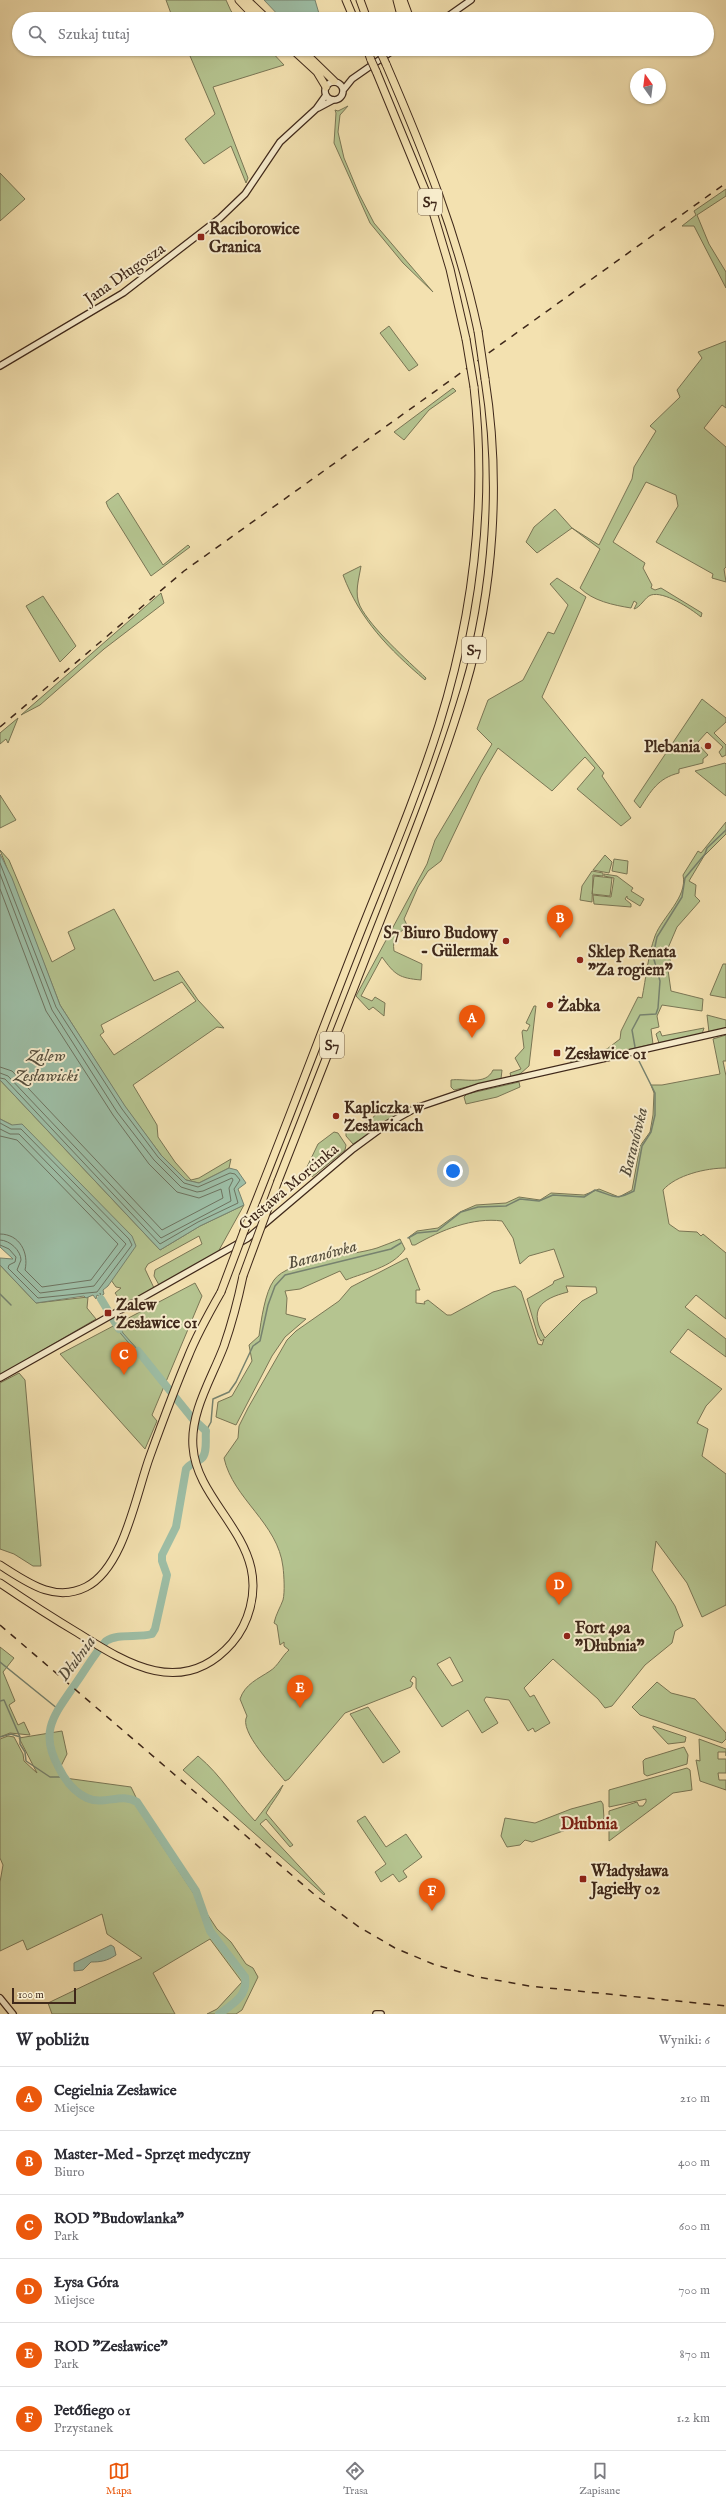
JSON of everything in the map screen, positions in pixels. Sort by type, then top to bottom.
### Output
[{"type":"highway","points":[[239,0],[250,12]]},
{"type":"highway","points":[[247,0],[260,12]]},
{"type":"highway","points":[[346,0],[351,12]]},
{"type":"highway","points":[[360,0],[364,12]]},
{"type":"highway","points":[[397,0],[400,12]]},
{"type":"highway","points":[[403,0],[407,12]]},
{"type":"highway","points":[[300,56],[317,72],[326,87]]},
{"type":"highway","points":[[309,56],[337,82]]},
{"type":"highway","name":"S7","points":[[0,1565],[22,1579],[47,1591],[67,1593],[88,1586],[106,1570],[127,1528],[145,1469],[188,1356],[221,1292],[270,1167],[396,841],[439,725],[451,681],[470,597],[476,548],[480,464],[474,387],[466,339],[450,269],[432,208],[369,56]]},
{"type":"highway","name":"S7","points":[[0,1583],[123,1661],[144,1669],[163,1672],[178,1672],[209,1661],[233,1641],[248,1615],[253,1586],[249,1562],[240,1538],[213,1496],[195,1460],[193,1437],[196,1416],[235,1312],[243,1276],[278,1181],[407,852],[466,686],[485,599],[489,556],[494,466],[492,425],[478,331],[463,264],[446,210],[382,56]]},
{"type":"street","points":[[454,12],[471,0]]},
{"type":"street","points":[[316,109],[340,98],[344,89],[352,79],[385,56]]},
{"type":"street","points":[[316,109],[326,96],[326,87],[337,82],[352,79]]},
{"type":"street","points":[[337,82],[344,89]]},
{"type":"street","points":[[326,96],[333,100]]},
{"type":"street","name":"Jana Długosza","points":[[0,366],[135,284],[237,204],[280,142],[316,109]]},
{"type":"street","name":"Gustawa Morcinka","points":[[0,1378],[248,1238],[353,1149],[407,1112],[463,1090],[726,1031]]},
{"type":"street","points":[[0,1998],[13,2014]]},
{"type":"shaded area","points":[[166,0],[226,0],[232,12],[170,12]]},
{"type":"shaded area","points":[[190,56],[276,56],[284,65],[213,87],[248,178],[246,183],[231,146],[204,164],[185,139],[215,114]]},
{"type":"shaded area","points":[[348,106],[340,115],[338,132],[344,158],[359,194],[374,223],[433,292],[403,263],[370,223],[334,143],[335,110],[338,111]]},
{"type":"shaded area","points":[[0,173],[25,199],[0,221]]},
{"type":"shaded area","points":[[726,189],[726,196],[697,215],[709,244],[726,272],[726,288],[694,226],[682,226],[696,215],[694,211]]},
{"type":"shaded area","points":[[389,326],[418,365],[409,371],[380,333]]},
{"type":"shaded area","points":[[726,341],[726,408],[722,405],[704,428],[726,447],[726,567],[724,569],[726,582],[712,578],[713,574],[656,542],[678,506],[676,495],[646,482],[613,542],[645,563],[643,568],[652,585],[651,588],[655,590],[661,588],[702,613],[701,617],[684,605],[663,595],[651,595],[634,609],[637,603],[634,601],[631,608],[624,607],[604,602],[585,592],[580,588],[600,549],[572,528],[599,545],[632,479],[634,467],[656,431],[650,426],[680,397],[677,390],[702,358],[698,352]]},
{"type":"shaded area","points":[[453,388],[456,391],[429,410],[404,440],[394,432]]},
{"type":"shaded area","points":[[118,493],[163,565],[188,545],[190,547],[151,576],[106,502]]},
{"type":"shaded area","points":[[555,509],[572,528],[537,553],[526,542],[534,527]]},
{"type":"shaded area","points":[[361,566],[357,596],[365,615],[400,654],[426,678],[425,680],[399,657],[377,633],[358,606],[343,575]]},
{"type":"shaded area","points":[[557,578],[586,597],[542,697],[604,773],[602,776],[631,818],[621,826],[577,789],[595,768],[585,757],[552,791],[498,748],[481,777],[441,861],[428,871],[418,887],[404,919],[408,927],[401,931],[395,939],[394,951],[422,964],[421,980],[402,977],[390,968],[382,957],[361,996],[372,1001],[375,997],[385,1003],[384,1016],[373,1007],[369,1010],[356,996],[427,864],[435,840],[492,744],[477,729],[488,700],[523,680],[548,632],[554,634],[568,605],[550,584]]},
{"type":"shaded area","points":[[161,593],[164,603],[104,649],[40,705],[21,715]]},
{"type":"shaded area","points":[[43,596],[76,646],[60,662],[26,606]]},
{"type":"shaded area","points":[[702,699],[726,718],[726,722],[714,733],[726,745],[726,755],[722,757],[719,752],[723,747],[707,732],[697,743],[708,755],[703,759],[703,763],[679,769],[679,773],[660,782],[640,808],[634,801]]},
{"type":"shaded area","points":[[18,718],[8,743],[6,739],[0,744],[0,733]]},
{"type":"shaded area","points":[[726,764],[726,796],[695,771]]},
{"type":"shaded area","points":[[0,795],[16,820],[0,828]]},
{"type":"shaded area","points":[[726,822],[726,834],[704,856],[689,881],[696,885],[695,896],[700,901],[677,927],[668,948],[672,970],[668,970],[671,991],[703,999],[702,1011],[662,1005],[657,1016],[659,1027],[651,1029],[653,1044],[573,1063],[569,1060],[607,1049],[620,1039],[621,1031],[638,997],[642,998],[655,936],[658,929],[674,907],[682,891],[684,883],[683,875],[698,851],[701,853]]},
{"type":"shaded area","points":[[0,850],[9,860],[52,962],[75,949],[68,932],[114,909],[154,981],[178,971],[198,1000],[224,1028],[217,1027],[133,1085],[157,1125],[158,1137],[175,1162],[191,1180],[199,1178],[231,1159],[229,1168],[199,1183],[186,1180],[161,1155],[125,1107],[60,1005]],"holes":[[[182,982],[196,1001],[114,1055],[100,1035],[104,1032],[101,1025]]]},
{"type":"shaded area","points":[[605,855],[612,862],[609,873],[593,870]]},
{"type":"shaded area","points":[[614,859],[628,861],[627,874],[612,871]]},
{"type":"shaded area","points":[[592,871],[603,873],[603,876],[593,875],[592,902],[580,900],[582,886]]},
{"type":"shaded area","points":[[604,874],[617,876],[633,888],[631,891],[644,899],[640,906],[627,898],[627,896],[625,899],[631,904],[631,907],[594,904],[593,895],[611,897],[614,878],[604,876]]},
{"type":"shaded area","points":[[594,876],[612,878],[610,896],[592,894]]},
{"type":"shaded area","points":[[723,964],[726,964],[726,998],[710,995]]},
{"type":"shaded area","points":[[534,1006],[536,1006],[529,1066],[520,1074],[511,1077],[510,1073],[521,1069],[515,1058],[524,1048],[522,1032],[523,1030],[527,1031],[530,1025],[526,1023]]},
{"type":"shaded area","points":[[707,1015],[726,1020],[726,1029],[709,1032]]},
{"type":"shaded area","points":[[704,1028],[702,1034],[659,1043],[656,1034],[660,1031],[662,1036]]},
{"type":"shaded area","points":[[726,1035],[726,1061],[723,1061],[726,1076],[726,1168],[710,1169],[683,1176],[663,1190],[669,1224],[679,1231],[697,1232],[701,1236],[703,1234],[726,1253],[726,1319],[696,1295],[685,1307],[726,1339],[726,1357],[688,1329],[670,1352],[722,1389],[706,1406],[697,1423],[708,1429],[702,1456],[726,1474],[726,1605],[702,1617],[687,1583],[656,1541],[652,1570],[675,1606],[683,1626],[675,1631],[672,1643],[645,1665],[612,1706],[605,1708],[598,1699],[553,1659],[524,1688],[530,1697],[534,1695],[550,1723],[535,1732],[533,1728],[528,1731],[509,1700],[486,1697],[484,1700],[498,1723],[482,1733],[468,1710],[442,1727],[416,1688],[416,1678],[413,1676],[410,1681],[413,1683],[411,1687],[345,1713],[289,1779],[285,1781],[252,1740],[246,1723],[247,1716],[240,1699],[245,1689],[273,1669],[289,1650],[284,1646],[284,1642],[280,1645],[277,1625],[274,1623],[284,1597],[283,1567],[279,1551],[273,1537],[236,1486],[229,1473],[224,1458],[238,1438],[239,1426],[248,1408],[287,1340],[296,1331],[339,1301],[351,1287],[407,1258],[420,1290],[416,1290],[416,1303],[425,1304],[424,1302],[428,1300],[447,1315],[451,1315],[493,1292],[515,1286],[521,1291],[538,1344],[542,1345],[544,1339],[541,1341],[538,1336],[527,1299],[553,1284],[554,1281],[564,1277],[554,1249],[529,1256],[520,1264],[513,1238],[502,1221],[491,1220],[457,1226],[435,1234],[415,1245],[412,1245],[409,1237],[417,1231],[438,1228],[460,1212],[476,1205],[506,1203],[519,1197],[540,1200],[551,1193],[584,1195],[599,1189],[619,1197],[632,1190],[640,1146],[650,1132],[653,1115],[654,1093],[651,1085],[662,1085],[720,1074],[713,1039]],"holes":[[[566,1286],[596,1287],[597,1293],[582,1301],[545,1338],[537,1320],[537,1313],[544,1302],[550,1298],[568,1292]],[[450,1657],[463,1681],[452,1686],[437,1664]]]},
{"type":"shaded area","points":[[493,1070],[502,1070],[501,1079],[454,1090],[451,1087],[451,1080],[480,1080],[490,1075]]},
{"type":"shaded area","points":[[0,1080],[160,1250],[200,1226],[244,1205],[218,1252],[159,1285],[154,1276],[155,1270],[202,1244],[199,1236],[148,1264],[145,1269],[154,1288],[123,1304],[115,1293],[121,1288],[116,1287],[111,1280],[114,1275],[12,1125],[0,1119]]},
{"type":"shaded area","points":[[519,1082],[520,1087],[497,1097],[466,1104],[464,1097],[467,1094]]},
{"type":"shaded area","points":[[418,1103],[353,1144],[346,1136],[346,1129],[371,1119],[386,1106],[390,1115]]},
{"type":"shaded area","points":[[334,1132],[338,1133],[346,1145],[345,1150],[312,1177],[306,1169],[318,1144]]},
{"type":"shaded area","points":[[400,1239],[405,1249],[393,1261],[378,1269],[346,1280],[340,1271],[300,1289],[285,1291],[287,1298],[286,1314],[306,1319],[285,1337],[272,1356],[236,1425],[216,1417],[218,1402],[232,1396],[252,1361],[249,1345],[259,1336],[266,1299],[274,1280],[282,1273],[293,1267],[322,1259],[366,1251]]},
{"type":"shaded area","points":[[0,1265],[36,1303],[88,1297],[87,1308],[96,1319],[0,1375]]},
{"type":"shaded area","points":[[195,1283],[202,1296],[152,1415],[157,1421],[145,1449],[60,1354]]},
{"type":"shaded area","points":[[19,1373],[25,1380],[41,1566],[33,1566],[14,1554],[0,1549],[0,1383]]},
{"type":"shaded area","points":[[0,1647],[14,1658],[3,1672],[15,1701],[9,1705],[18,1725],[24,1722],[30,1735],[10,1733],[0,1737]]},
{"type":"shaded area","points":[[657,1682],[671,1693],[695,1699],[726,1733],[726,1739],[722,1743],[640,1715],[632,1707]]},
{"type":"shaded area","points":[[368,1707],[400,1752],[383,1763],[350,1714]]},
{"type":"shaded area","points":[[653,1726],[686,1737],[685,1742],[668,1744],[653,1728]]},
{"type":"shaded area","points":[[62,1731],[67,1754],[61,1766],[65,1778],[131,1787],[152,1830],[217,1929],[231,1942],[246,1964],[253,1968],[258,1977],[242,2010],[236,2014],[207,2014],[217,2009],[242,1982],[210,1939],[153,1973],[175,2014],[52,2014],[48,2003],[142,1958],[107,1934],[102,1914],[27,1950],[23,1940],[0,1951],[0,1882],[3,1865],[0,1858],[0,1739],[8,1736],[14,1737],[23,1754],[24,1761],[37,1773],[19,1738]]},
{"type":"shaded area","points":[[699,1739],[726,1749],[726,1752],[718,1752],[718,1759],[726,1759],[726,1773],[718,1773],[719,1780],[726,1780],[726,1790],[700,1781],[696,1760],[700,1761]]},
{"type":"shaded area","points":[[684,1747],[688,1755],[687,1764],[647,1776],[644,1774],[643,1761],[645,1759]]},
{"type":"shaded area","points":[[198,1756],[214,1772],[255,1821],[283,1785],[266,1813],[293,1845],[290,1847],[266,1819],[260,1824],[325,1894],[324,1895],[183,1770]]},
{"type":"shaded area","points":[[687,1768],[690,1770],[692,1790],[673,1793],[609,1841],[609,1811],[637,1802],[639,1806],[643,1806],[646,1799],[609,1807],[609,1790]]},
{"type":"shaded area","points":[[601,1801],[603,1804],[604,1818],[601,1821],[566,1830],[532,1842],[525,1840],[520,1845],[507,1847],[501,1836],[505,1818],[535,1823],[571,1809]]},
{"type":"shaded area","points":[[365,1816],[386,1847],[406,1834],[422,1857],[403,1871],[407,1877],[399,1882],[393,1874],[381,1882],[375,1872],[386,1864],[357,1821]]},
{"type":"water","points":[[264,0],[315,0],[319,12],[275,12]]},
{"type":"water","name":"Zalew Zesławicki","points":[[0,854],[12,878],[60,1005],[125,1106],[161,1155],[186,1180],[199,1183],[229,1168],[237,1170],[246,1183],[238,1189],[244,1205],[200,1226],[160,1250],[0,1080]]},
{"type":"water","name":"Zalew Zesławicki","points":[[0,1119],[12,1125],[22,1124],[132,1236],[136,1246],[108,1286],[103,1290],[104,1294],[101,1296],[100,1293],[101,1297],[97,1295],[96,1299],[93,1295],[86,1298],[84,1296],[36,1303],[0,1265],[0,1258],[13,1259],[0,1247]]},
{"type":"water","points":[[115,1319],[123,1333],[146,1359],[138,1354],[111,1322]]},
{"type":"water","points":[[111,1945],[114,1947],[116,1955],[104,1961],[91,1962],[83,1970],[74,1971],[74,1963]]},
{"type":"waterway","name":"Baranówka","points":[[408,1238],[417,1233],[437,1231],[461,1212],[478,1207],[506,1206],[520,1199],[539,1201],[553,1195],[584,1197],[595,1190],[618,1197],[634,1191],[642,1146],[651,1132],[655,1115],[655,1093],[637,1057],[632,1030],[640,1015],[656,1014],[658,1008],[660,981],[653,956],[657,937],[682,897],[685,878],[705,854],[707,848],[726,830]]},
{"type":"waterway","name":"Baranówka","points":[[206,1431],[211,1422],[213,1399],[229,1392],[236,1382],[253,1346],[260,1341],[268,1305],[275,1286],[285,1275],[391,1249],[401,1243]]},
{"type":"waterway","points":[[0,1294],[11,1305]]},
{"type":"waterway","name":"Dłubnia","points":[[101,1299],[119,1329]]},
{"type":"waterway","name":"Dłubnia","points":[[138,1351],[192,1418],[206,1431],[205,1454],[201,1459],[189,1465],[186,1469],[176,1527],[162,1555],[162,1561],[167,1575],[155,1629],[152,1634],[141,1636],[122,1636],[106,1641],[94,1656],[56,1714],[52,1723],[50,1743],[53,1755],[64,1777],[70,1785],[82,1795],[87,1798],[100,1801],[125,1798],[137,1802],[196,1891],[210,1931],[245,1977],[245,1984],[242,1994],[234,2003],[219,2014]]},
{"type":"waterway","points":[[0,1662],[58,1709]]},
{"type":"waterway","points":[[0,1701],[4,1700],[20,1737],[20,1744],[25,1752],[26,1761],[50,1777],[63,1777]]},
{"type":"waterway","points":[[0,1737],[11,1734],[20,1737]]},
{"type":"railway","points":[[0,727],[184,571],[726,183]]},
{"type":"railway","points":[[0,1625],[315,1895],[359,1927],[395,1948],[433,1964],[473,1976],[529,1986],[726,2006]]},
{"type":"place","name":"Raciborowice Granica","points":[[201,237]]},
{"type":"place","name":"Plebania","points":[[708,746]]},
{"type":"place","name":"Master-Med – Sprzęt medyczny","points":[[560,938]]},
{"type":"place","name":"S7 Biuro Budowy - Gülermak","points":[[506,941]]},
{"type":"place","name":"Sklep Renata \"Za rogiem\"","points":[[580,960]]},
{"type":"place","name":"Żabka","points":[[550,1005]]},
{"type":"place","name":"Cegielnia Zesławice","points":[[472,1038]]},
{"type":"place","name":"Zesławice 01","points":[[557,1053]]},
{"type":"place","name":"Kapliczka w Zesławicach","points":[[336,1116]]},
{"type":"place","name":"Zalew Zesławice 01","points":[[108,1313]]},
{"type":"place","name":"ROD \"Budowlanka\"","points":[[124,1375]]},
{"type":"place","name":"Łysa Góra","points":[[559,1605]]},
{"type":"place","name":"Fort 49a \"Dłubnia\"","points":[[567,1636]]},
{"type":"place","name":"ROD \"Zesławice\"","points":[[300,1708]]},
{"type":"place","name":"Władysława Jagiełły 02","points":[[583,1879]]},
{"type":"place","name":"Petőfiego 01","points":[[432,1911]]},
{"type":"district","name":"Dłubnia","points":[[589,1823]]}]
